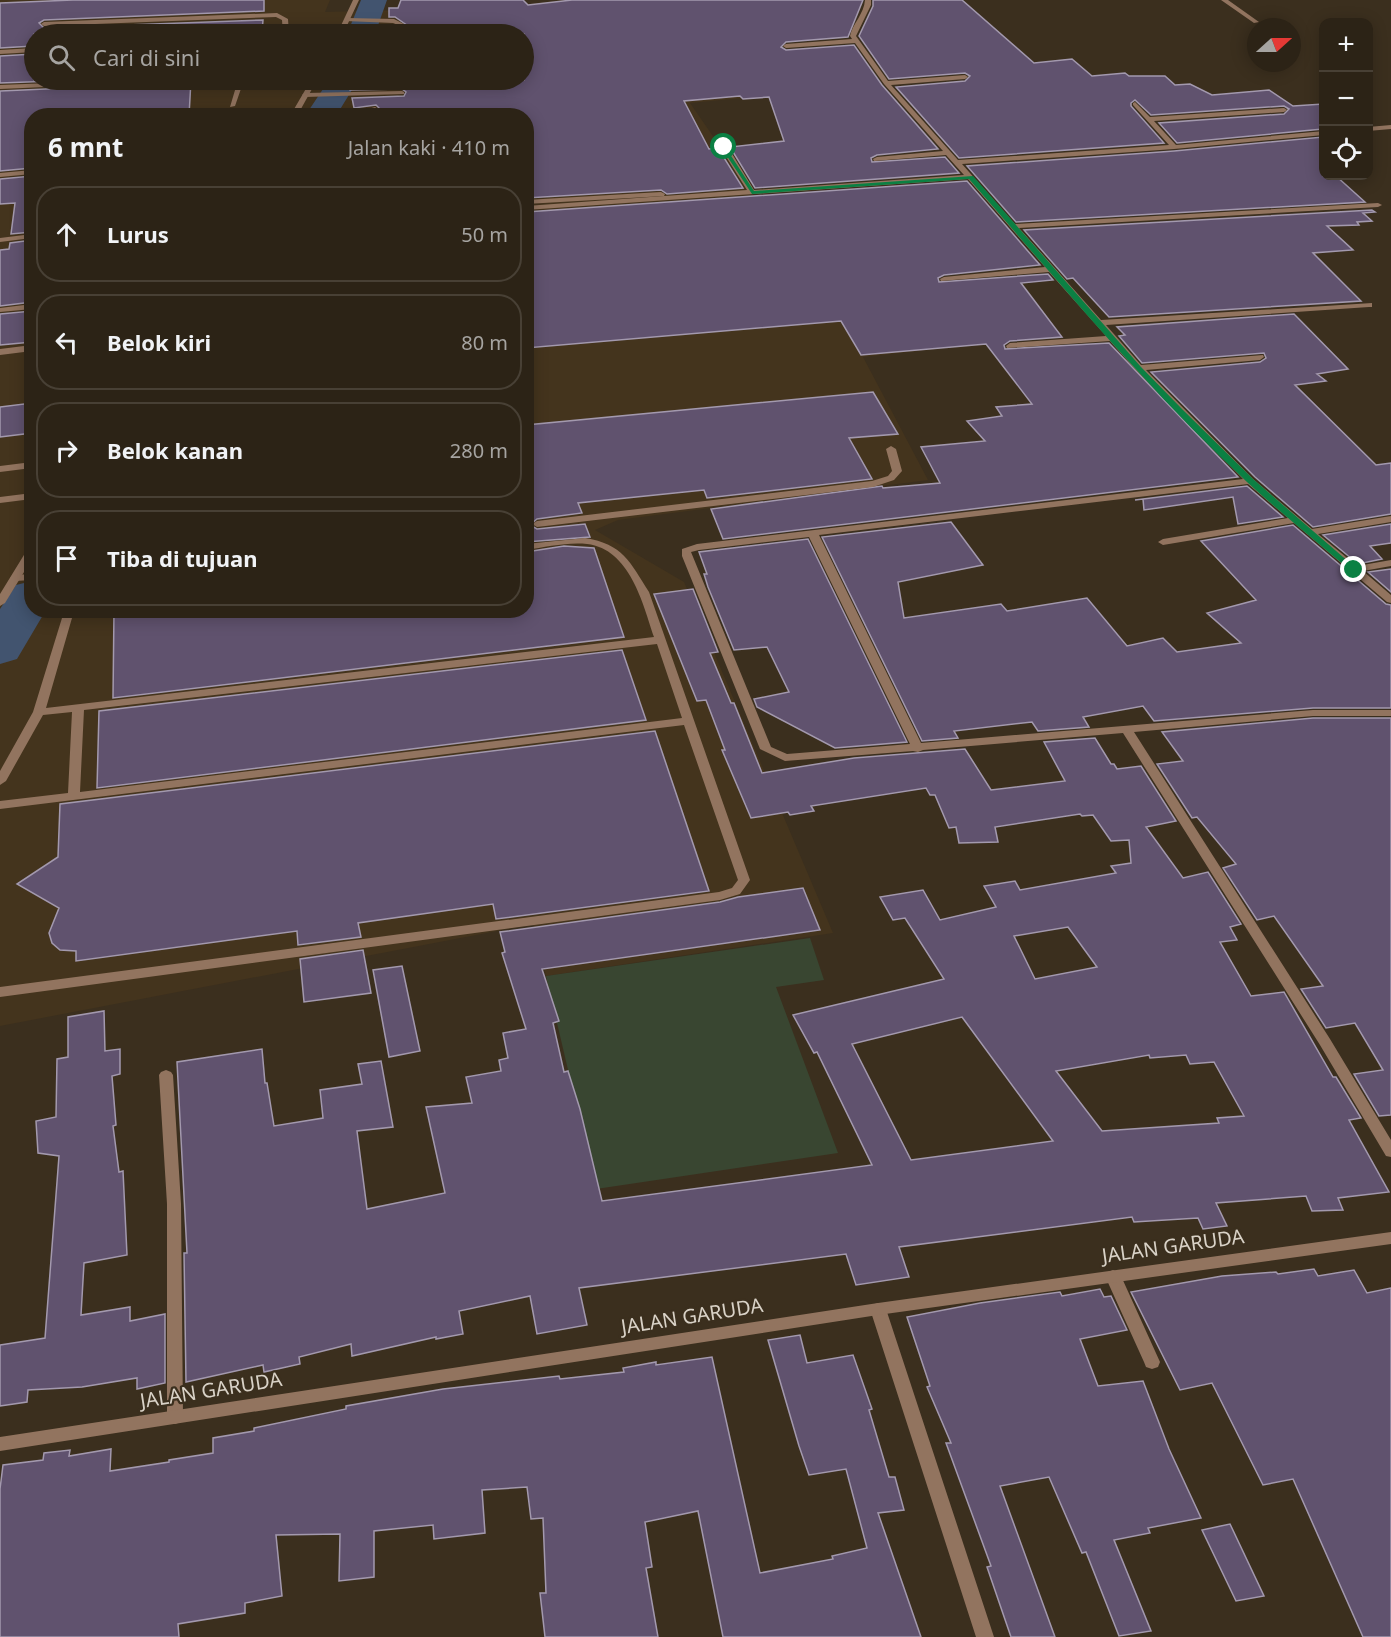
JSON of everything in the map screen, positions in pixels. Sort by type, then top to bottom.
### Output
[{"type":"street","points":[[345,24],[356,0]]},
{"type":"street","points":[[868,0],[869,7],[854,30],[855,41],[886,83],[1139,368],[1250,481],[1391,600]]},
{"type":"street","points":[[1224,0],[1250,18]]},
{"type":"street","points":[[44,24],[277,15],[285,19],[285,24]]},
{"type":"street","points":[[347,21],[394,21],[400,24]]},
{"type":"street","points":[[786,46],[855,41]]},
{"type":"street","points":[[0,51],[24,50]]},
{"type":"street","points":[[886,83],[965,77]]},
{"type":"street","points":[[0,85],[24,83]]},
{"type":"street","points":[[0,85],[24,84]]},
{"type":"street","points":[[232,106],[238,90]]},
{"type":"street","points":[[298,108],[308,90]]},
{"type":"street","points":[[305,95],[403,93]]},
{"type":"street","points":[[1135,104],[1174,147]]},
{"type":"street","points":[[1150,119],[1284,110]]},
{"type":"street","points":[[1373,129],[1391,127]]},
{"type":"street","points":[[956,162],[1174,147],[1319,133]]},
{"type":"street","points":[[724,147],[752,192]]},
{"type":"street","points":[[877,159],[948,153]]},
{"type":"street","points":[[0,175],[24,173]]},
{"type":"street","points":[[534,207],[971,177]]},
{"type":"street","points":[[534,202],[661,194]]},
{"type":"street","points":[[1012,226],[1378,205]]},
{"type":"street","points":[[0,240],[24,237]]},
{"type":"street","points":[[944,279],[1052,269]]},
{"type":"street","points":[[1100,323],[1369,304]]},
{"type":"street","points":[[0,310],[24,307]]},
{"type":"street","points":[[1010,346],[1112,338]]},
{"type":"street","points":[[0,352],[24,349]]},
{"type":"street","points":[[1139,368],[1260,357]]},
{"type":"street","points":[[537,524],[873,484],[891,478],[897,471],[891,448]]},
{"type":"street","points":[[0,469],[24,466]]},
{"type":"street","points":[[1250,481],[686,551],[766,749],[785,758],[1313,713],[1391,713]]},
{"type":"street","points":[[0,500],[24,497]]},
{"type":"street","points":[[1309,532],[1391,519]]},
{"type":"street","points":[[1163,542],[1296,520]]},
{"type":"street","points":[[813,534],[918,748]]},
{"type":"street","points":[[0,992],[720,896],[736,891],[744,880],[644,592],[619,554],[605,544],[589,540],[534,546]]},
{"type":"street","points":[[0,603],[24,563]]},
{"type":"street","points":[[1354,570],[1391,563]]},
{"type":"street","points":[[15,578],[24,577]]},
{"type":"street","points":[[0,781],[39,712],[68,618]]},
{"type":"street","points":[[39,712],[660,640]]},
{"type":"street","points":[[74,796],[78,708]]},
{"type":"street","points":[[0,805],[687,721]]},
{"type":"street","points":[[1127,730],[1325,1042],[1391,1152]]},
{"type":"street","points":[[166,1076],[174,1192],[175,1417]]},
{"type":"street","name":"JALAN GARUDA","points":[[0,1444],[878,1309],[1390,1240]]},
{"type":"street","points":[[1113,1276],[1152,1362]]},
{"type":"street","points":[[878,1309],[985,1637]]},
{"type":"shaded area","points":[[0,0],[330,0],[325,12],[496,8],[563,0],[604,0],[786,94],[690,103],[795,255],[973,345],[863,357],[928,480],[618,520],[595,530],[684,582],[833,933],[546,976],[533,924],[0,1026]]},
{"type":"green space","points":[[810,938],[824,980],[776,987],[838,1153],[596,1189],[546,976]]},
{"type":"building","points":[[73,0],[264,0],[264,11],[44,20],[40,24],[24,24],[24,47],[0,48],[0,3]]},
{"type":"building","points":[[401,0],[523,0],[528,5],[572,0],[863,0],[848,37],[786,42],[781,47],[786,50],[854,45],[882,85],[938,149],[877,155],[871,158],[872,162],[945,157],[959,173],[755,188],[730,147],[784,141],[769,97],[743,99],[740,96],[684,101],[709,149],[718,148],[743,188],[667,194],[661,190],[534,198],[534,108],[379,108],[376,105],[354,108],[352,98],[404,96],[406,92],[403,90],[534,90],[534,24],[405,24],[395,17],[389,17],[389,8],[398,8]]},
{"type":"building","points":[[873,0],[962,0],[1034,63],[1072,59],[1092,76],[1125,73],[1129,76],[1165,76],[1175,85],[1190,84],[1212,95],[1269,90],[1293,106],[1319,104],[1319,129],[1177,143],[1159,123],[1284,114],[1289,109],[1284,106],[1151,115],[1135,100],[1131,106],[1164,143],[959,158],[896,87],[965,81],[970,76],[965,73],[889,79],[859,36],[873,6]]},
{"type":"building","points":[[263,20],[263,24],[154,24]]},
{"type":"building","points":[[24,55],[24,82],[0,83],[0,56]]},
{"type":"building","points":[[190,90],[189,108],[24,108],[24,169],[0,171],[0,91]]},
{"type":"building","points":[[1319,137],[1319,180],[1340,180],[1365,202],[1016,222],[967,166],[1174,151]]},
{"type":"building","points":[[24,177],[24,233],[11,234],[15,203],[0,204],[0,179]]},
{"type":"building","points":[[967,181],[1040,265],[944,275],[938,278],[939,282],[1048,274],[1053,280],[1021,283],[1062,337],[1010,341],[1004,345],[1005,349],[1109,343],[1238,477],[723,539],[711,509],[882,486],[883,488],[940,483],[921,447],[985,441],[967,421],[1002,416],[996,407],[1032,404],[986,344],[861,355],[841,321],[534,347],[534,211]]},
{"type":"building","points":[[1372,210],[1375,212],[1363,213],[1372,221],[1357,222],[1359,225],[1327,226],[1353,250],[1313,253],[1361,301],[1109,317],[1073,278],[1067,279],[1024,230]]},
{"type":"building","points":[[24,241],[24,303],[0,306],[0,250],[9,249],[10,243]]},
{"type":"building","points":[[24,312],[24,343],[0,345],[0,314]]},
{"type":"building","points":[[1294,314],[1348,369],[1317,374],[1326,381],[1295,385],[1376,465],[1391,463],[1391,514],[1313,527],[1255,477],[1151,372],[1260,362],[1266,358],[1264,353],[1142,363],[1119,336],[1125,335],[1117,327]]},
{"type":"building","points":[[873,392],[898,434],[849,438],[872,479],[707,498],[704,490],[578,503],[582,513],[537,519],[534,522],[534,424]]},
{"type":"building","points":[[24,404],[24,434],[0,437],[0,407]]},
{"type":"building","points":[[1247,486],[1283,517],[1238,524],[1233,497],[1144,510],[1143,499]]},
{"type":"building","points":[[951,522],[983,565],[898,582],[904,618],[1001,604],[1007,611],[1087,598],[1127,646],[1163,638],[1177,652],[1241,643],[1207,613],[1256,600],[1201,541],[1293,525],[1386,604],[1391,605],[1391,708],[1313,708],[1154,721],[1143,706],[1083,717],[1089,727],[1038,731],[1032,722],[954,731],[958,738],[922,741],[822,537]]},
{"type":"building","points":[[585,524],[590,537],[534,541],[534,527],[537,529]]},
{"type":"building","points":[[1391,524],[1391,543],[1370,546],[1382,559],[1358,564],[1323,535]]},
{"type":"building","points":[[808,539],[907,742],[835,748],[757,707],[754,699],[789,692],[767,647],[734,650],[708,587],[704,574],[707,574],[699,552]]},
{"type":"building","points":[[564,546],[594,548],[624,637],[113,698],[114,618],[534,618],[534,551]]},
{"type":"building","points":[[1391,569],[1391,592],[1368,572]]},
{"type":"building","points":[[693,589],[718,652],[710,653],[731,703],[734,703],[762,773],[854,758],[965,749],[991,790],[1065,781],[1044,742],[1095,738],[1111,764],[1114,764],[1117,769],[1141,766],[1176,821],[1146,827],[1183,878],[1208,872],[1241,924],[1230,927],[1237,940],[1220,942],[1251,996],[1284,992],[1333,1077],[1336,1077],[1361,1118],[1349,1120],[1389,1192],[1338,1198],[1343,1210],[1312,1211],[1306,1196],[1216,1203],[1227,1226],[1203,1229],[1198,1218],[1134,1222],[1132,1217],[899,1247],[909,1277],[856,1285],[846,1254],[579,1288],[587,1325],[537,1334],[530,1296],[459,1311],[463,1334],[436,1339],[436,1337],[352,1356],[351,1344],[299,1357],[300,1364],[264,1372],[263,1365],[186,1382],[184,1253],[187,1253],[177,1062],[262,1049],[265,1083],[267,1083],[274,1126],[323,1118],[320,1090],[362,1084],[358,1064],[381,1061],[393,1127],[357,1131],[367,1209],[445,1193],[426,1107],[472,1103],[466,1077],[501,1071],[499,1060],[508,1058],[503,1033],[526,1029],[502,953],[505,952],[500,932],[720,902],[738,897],[803,888],[820,930],[542,969],[559,1021],[553,1023],[564,1072],[568,1071],[580,1109],[602,1201],[872,1165],[817,1052],[814,1053],[793,1015],[944,979],[905,918],[893,920],[880,897],[923,890],[940,920],[996,907],[984,886],[1015,881],[1020,890],[1116,873],[1111,866],[1131,863],[1129,840],[1111,841],[1093,815],[1082,816],[1080,814],[995,827],[998,842],[959,843],[956,827],[949,828],[935,795],[930,795],[926,788],[811,806],[814,811],[790,815],[788,812],[751,818],[722,750],[725,750],[706,700],[697,701],[654,594]],"holes":[[[1068,927],[1097,967],[1035,979],[1014,936]],[[962,1017],[1053,1141],[911,1160],[852,1044]],[[1149,1055],[1150,1058],[1186,1055],[1190,1064],[1214,1062],[1244,1116],[1217,1118],[1219,1123],[1102,1131],[1056,1071]]]},
{"type":"building","points":[[622,650],[646,720],[97,788],[99,711]]},
{"type":"building","points":[[1313,718],[1391,718],[1391,1115],[1379,1116],[1354,1074],[1383,1070],[1355,1023],[1326,1028],[1301,989],[1323,986],[1274,916],[1257,920],[1223,868],[1236,864],[1197,817],[1192,818],[1157,764],[1183,761],[1162,732]]},
{"type":"building","points":[[655,731],[709,891],[496,919],[493,904],[358,923],[361,937],[298,945],[297,931],[76,961],[76,951],[60,950],[52,943],[49,933],[59,908],[17,884],[58,857],[60,804]]},
{"type":"building","points":[[363,950],[371,993],[304,1002],[300,959]]},
{"type":"building","points":[[402,966],[420,1051],[389,1057],[373,970]]},
{"type":"building","points":[[104,1011],[105,1051],[120,1049],[120,1074],[112,1076],[116,1125],[113,1126],[119,1172],[123,1171],[127,1255],[84,1263],[81,1315],[130,1307],[130,1321],[165,1314],[165,1383],[137,1389],[137,1378],[82,1387],[28,1390],[27,1402],[0,1406],[0,1345],[45,1338],[59,1156],[38,1153],[36,1121],[56,1117],[57,1059],[68,1057],[68,1017]]},
{"type":"building","points":[[1314,1269],[1318,1276],[1354,1270],[1367,1293],[1391,1288],[1391,1637],[1363,1637],[1293,1479],[1263,1485],[1212,1383],[1180,1390],[1131,1292],[1222,1276],[1276,1272],[1278,1274]]},
{"type":"building","points":[[1100,1289],[1104,1297],[1111,1296],[1127,1330],[1080,1339],[1098,1386],[1143,1381],[1169,1449],[1201,1518],[1148,1528],[1150,1533],[1114,1540],[1151,1631],[1119,1636],[1086,1552],[1082,1553],[1049,1477],[1000,1486],[1055,1637],[1011,1637],[987,1567],[991,1566],[946,1443],[951,1443],[927,1387],[930,1386],[907,1317],[980,1303],[1060,1292],[1062,1296]]},
{"type":"building","points":[[800,1335],[807,1363],[853,1355],[872,1409],[869,1410],[889,1477],[895,1477],[904,1510],[878,1513],[921,1637],[723,1637],[698,1511],[645,1522],[652,1567],[646,1568],[658,1637],[545,1637],[540,1593],[546,1593],[543,1518],[531,1519],[527,1487],[482,1490],[485,1533],[434,1539],[433,1525],[374,1531],[374,1577],[339,1581],[340,1534],[276,1535],[282,1596],[245,1603],[245,1613],[178,1624],[179,1637],[0,1637],[0,1489],[3,1465],[43,1460],[44,1453],[70,1450],[69,1456],[111,1449],[110,1471],[169,1462],[169,1460],[213,1453],[213,1438],[254,1431],[254,1428],[346,1409],[346,1406],[443,1389],[559,1376],[560,1379],[624,1372],[623,1368],[656,1362],[656,1365],[712,1357],[760,1573],[833,1559],[832,1556],[867,1548],[846,1469],[809,1475],[799,1446],[768,1340]]},
{"type":"building","points":[[1230,1524],[1264,1596],[1236,1601],[1202,1530]]},
{"type":"waterway","points":[[365,24],[374,0]]},
{"type":"waterway","points":[[325,108],[337,90]]},
{"type":"waterway","points":[[0,649],[24,608]]},
{"type":"route","points":[[724,147],[752,192],[971,177],[1012,226],[1180,411],[1250,481],[1354,570]]}]
